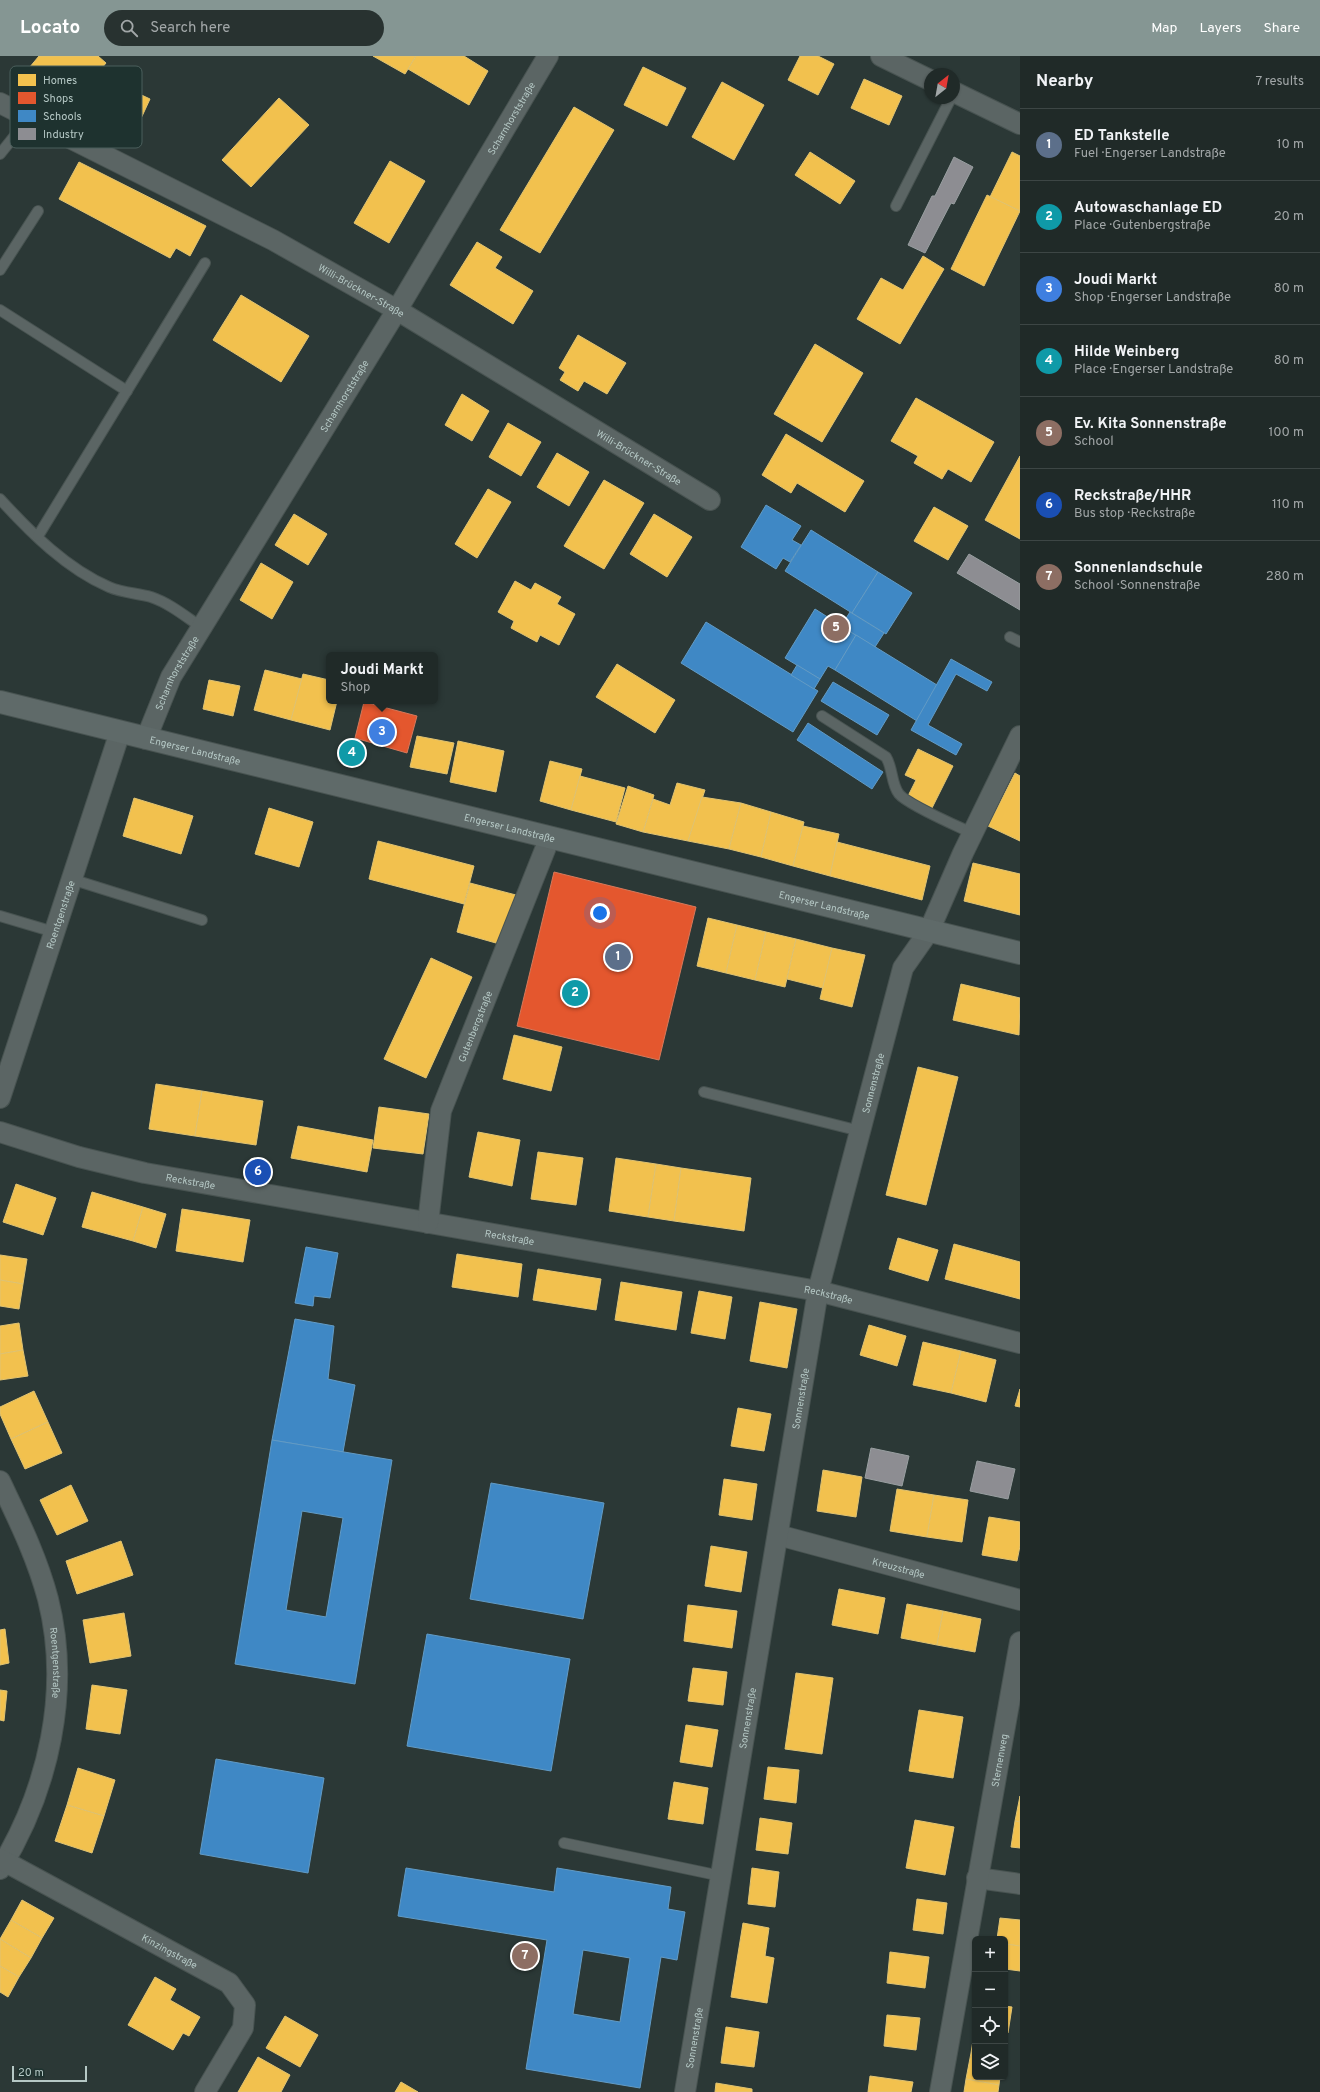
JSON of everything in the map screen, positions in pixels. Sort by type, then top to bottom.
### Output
[{"type":"main road","name":"Engerser Landstraße","points":[[0,702],[1020,953]]},
{"type":"street","name":"Scharnhorststraße","points":[[146,739],[162,694],[201,627],[397,310],[548,56]]},
{"type":"street","points":[[881,56],[924,77]]},
{"type":"street","points":[[960,95],[1020,124]]},
{"type":"street","name":"Willi-Brückner-Straße","points":[[0,102],[10,108]]},
{"type":"street","name":"Willi-Brückner-Straße","points":[[90,148],[267,236],[397,310],[710,500]]},
{"type":"street","name":"Roentgenstraße","points":[[0,1098],[120,732]]},
{"type":"street","name":"Sonnenstraße","points":[[685,2092],[818,1291],[903,968],[929,931],[972,833],[1020,736]]},
{"type":"street","name":"Gutenbergstraße","points":[[428,1223],[441,1111],[550,837]]},
{"type":"street","name":"Reckstraße","points":[[0,1132],[79,1157],[145,1173],[818,1291],[1020,1343]]},
{"type":"street","name":"Roentgenstraße","points":[[0,1481],[31,1549],[46,1594],[53,1625],[56,1680],[55,1710],[44,1774],[21,1834],[1,1863]]},
{"type":"street","name":"Kreuzstraße","points":[[778,1535],[1020,1600]]},
{"type":"street","name":"Sternenweg","points":[[940,2092],[1020,1642]]},
{"type":"street","name":"Kinzingstraße","points":[[1,1863],[229,1983],[245,2005],[243,2028],[205,2092]]},
{"type":"street","points":[[977,1878],[1020,1884]]},
{"type":"lane","points":[[896,206],[947,104]]},
{"type":"lane","points":[[0,154],[10,142]]},
{"type":"lane","points":[[0,270],[38,211]]},
{"type":"lane","points":[[38,536],[205,263]]},
{"type":"lane","points":[[0,310],[127,391]]},
{"type":"lane","points":[[0,499],[62,558],[107,586],[118,591],[151,598],[178,611],[201,627]]},
{"type":"lane","points":[[1010,637],[1020,642]]},
{"type":"lane","points":[[822,716],[886,757],[889,762],[896,788],[906,800],[972,833]]},
{"type":"lane","points":[[72,879],[202,920]]},
{"type":"lane","points":[[0,916],[54,932]]},
{"type":"lane","points":[[704,1092],[860,1131]]},
{"type":"lane","points":[[564,1843],[721,1876]]},
{"type":"building: Homes","points":[[39,56],[98,56],[106,63],[104,66],[31,66]]},
{"type":"building: Homes","points":[[373,56],[416,56],[405,74]]},
{"type":"building: Homes","points":[[416,56],[464,56],[488,71],[469,105],[408,69]]},
{"type":"building: Homes","points":[[800,56],[818,56],[834,64],[818,95],[788,80]]},
{"type":"building: Homes","points":[[643,67],[686,88],[667,126],[624,105]]},
{"type":"building: Homes","points":[[864,79],[902,96],[889,125],[851,108]]},
{"type":"building: Homes","points":[[722,82],[764,105],[734,160],[692,137]]},
{"type":"building: Homes","points":[[142,95],[150,99],[142,116]]},
{"type":"building: Homes","points":[[279,98],[309,125],[251,187],[222,160]]},
{"type":"building: Homes","points":[[574,107],[614,130],[540,253],[500,230]]},
{"type":"building: Homes","points":[[810,152],[855,181],[840,204],[795,175]]},
{"type":"building: Homes","points":[[1012,152],[1020,156],[1020,211],[990,197]]},
{"type":"building: Homes","points":[[390,161],[425,181],[389,243],[354,223]]},
{"type":"building: Homes","points":[[79,162],[206,226],[190,256],[176,248],[170,258],[59,199]]},
{"type":"building: Homes","points":[[987,195],[1020,211],[984,286],[951,269]]},
{"type":"building: Homes","points":[[477,242],[502,257],[495,268],[533,291],[513,324],[450,285]]},
{"type":"building: Homes","points":[[923,256],[944,269],[900,344],[857,319],[881,278],[903,290]]},
{"type":"building: Homes","points":[[241,295],[309,336],[281,382],[213,340]]},
{"type":"building: Homes","points":[[578,335],[626,363],[607,394],[584,381],[578,391],[560,380],[565,372],[559,368]]},
{"type":"building: Homes","points":[[815,344],[863,373],[822,442],[774,414]]},
{"type":"building: Homes","points":[[462,394],[489,411],[472,441],[445,425]]},
{"type":"building: Homes","points":[[916,398],[994,442],[971,482],[948,469],[942,479],[914,463],[918,456],[891,441]]},
{"type":"building: Homes","points":[[508,423],[541,442],[521,476],[489,457]]},
{"type":"building: Homes","points":[[786,434],[864,481],[845,512],[797,483],[791,493],[762,475]]},
{"type":"building: Homes","points":[[557,453],[589,472],[569,506],[537,487]]},
{"type":"building: Homes","points":[[1020,456],[1020,539],[985,520]]},
{"type":"building: Homes","points":[[604,480],[644,503],[604,569],[564,546]]},
{"type":"building: Homes","points":[[488,489],[511,502],[477,558],[455,544]]},
{"type":"building: Homes","points":[[934,507],[968,526],[948,560],[914,541]]},
{"type":"building: Homes","points":[[294,514],[327,534],[308,565],[275,545]]},
{"type":"building: Homes","points":[[654,514],[692,537],[667,577],[630,554]]},
{"type":"building: Homes","points":[[261,563],[293,582],[272,619],[240,600]]},
{"type":"building: Homes","points":[[515,581],[531,590],[535,583],[561,597],[557,604],[575,614],[559,645],[540,635],[537,642],[511,628],[514,621],[498,612]]},
{"type":"building: Homes","points":[[617,664],[675,700],[655,733],[596,697]]},
{"type":"building: Homes","points":[[265,670],[302,679],[291,720],[254,710]]},
{"type":"building: Homes","points":[[303,674],[326,679],[326,704],[336,704],[330,730],[291,720]]},
{"type":"building: Homes","points":[[209,680],[240,686],[233,716],[203,709]]},
{"type":"building: Homes","points":[[417,736],[454,743],[447,774],[410,767]]},
{"type":"building: Homes","points":[[458,741],[504,751],[496,792],[450,782]]},
{"type":"building: Homes","points":[[918,749],[953,766],[932,808],[908,796],[916,780],[905,775]]},
{"type":"building: Homes","points":[[550,761],[582,769],[571,810],[540,801]]},
{"type":"building: Homes","points":[[1015,773],[1020,776],[1020,841],[988,826]]},
{"type":"building: Homes","points":[[580,776],[625,788],[616,822],[571,810]]},
{"type":"building: Homes","points":[[677,783],[705,790],[688,841],[643,832],[653,799],[670,805]]},
{"type":"building: Homes","points":[[628,786],[654,795],[643,832],[616,824]]},
{"type":"building: Homes","points":[[702,797],[741,803],[729,849],[688,841]]},
{"type":"building: Homes","points":[[134,798],[193,816],[181,854],[123,836]]},
{"type":"building: Homes","points":[[741,803],[771,812],[761,857],[729,849]]},
{"type":"building: Homes","points":[[269,808],[313,822],[299,867],[255,854]]},
{"type":"building: Homes","points":[[771,812],[804,822],[793,866],[761,857]]},
{"type":"building: Homes","points":[[803,826],[839,834],[830,876],[793,866]]},
{"type":"building: Homes","points":[[378,841],[474,866],[464,904],[369,879]]},
{"type":"building: Homes","points":[[837,842],[930,866],[922,900],[830,876]]},
{"type":"building: Homes","points":[[973,863],[1020,874],[1020,915],[964,901]]},
{"type":"building: Homes","points":[[470,883],[516,895],[503,945],[457,932]]},
{"type":"building: Homes","points":[[708,918],[737,925],[726,973],[697,966]]},
{"type":"building: Homes","points":[[737,925],[766,932],[755,980],[726,973]]},
{"type":"building: Homes","points":[[766,932],[796,939],[785,987],[755,980]]},
{"type":"building: Homes","points":[[796,939],[832,948],[823,988],[787,979]]},
{"type":"building: Homes","points":[[832,948],[865,955],[852,1007],[820,999]]},
{"type":"building: Homes","points":[[431,958],[472,977],[426,1078],[384,1059]]},
{"type":"building: Homes","points":[[571,958],[595,963],[579,1036],[555,1031]]},
{"type":"building: Homes","points":[[961,984],[1020,998],[1019,1035],[953,1020]]},
{"type":"building: Homes","points":[[514,1035],[562,1047],[551,1091],[503,1079]]},
{"type":"building: Homes","points":[[918,1067],[958,1077],[926,1205],[886,1195]]},
{"type":"building: Homes","points":[[156,1084],[202,1091],[195,1136],[149,1129]]},
{"type":"building: Homes","points":[[202,1091],[263,1101],[256,1145],[195,1136]]},
{"type":"building: Homes","points":[[379,1107],[429,1114],[423,1154],[373,1148]]},
{"type":"building: Homes","points":[[298,1126],[373,1140],[367,1172],[291,1158]]},
{"type":"building: Homes","points":[[478,1132],[520,1140],[512,1186],[469,1177]]},
{"type":"building: Homes","points":[[538,1152],[583,1158],[576,1205],[531,1199]]},
{"type":"building: Homes","points":[[616,1158],[656,1164],[648,1217],[609,1211]]},
{"type":"building: Homes","points":[[656,1164],[681,1168],[674,1221],[648,1217]]},
{"type":"building: Homes","points":[[681,1168],[751,1178],[744,1231],[674,1221]]},
{"type":"building: Homes","points":[[16,1184],[56,1198],[43,1235],[3,1222]]},
{"type":"building: Homes","points":[[92,1192],[143,1207],[133,1241],[82,1227]]},
{"type":"building: Homes","points":[[143,1207],[166,1214],[156,1248],[133,1241]]},
{"type":"building: Homes","points":[[182,1209],[250,1220],[243,1262],[176,1251]]},
{"type":"building: Homes","points":[[898,1238],[938,1250],[928,1281],[889,1269]]},
{"type":"building: Homes","points":[[954,1244],[1020,1262],[1020,1299],[945,1279]]},
{"type":"building: Homes","points":[[457,1254],[522,1264],[518,1297],[452,1287]]},
{"type":"building: Homes","points":[[0,1255],[27,1259],[23,1284],[0,1280]]},
{"type":"building: Homes","points":[[538,1269],[601,1279],[596,1310],[533,1300]]},
{"type":"building: Homes","points":[[0,1280],[23,1284],[19,1309],[0,1306]]},
{"type":"building: Homes","points":[[621,1282],[682,1292],[676,1330],[615,1320]]},
{"type":"building: Homes","points":[[699,1291],[732,1297],[725,1339],[691,1333]]},
{"type":"building: Homes","points":[[760,1302],[797,1309],[787,1368],[750,1361]]},
{"type":"building: Homes","points":[[19,1323],[23,1350],[0,1354],[0,1326]]},
{"type":"building: Homes","points":[[869,1325],[906,1336],[897,1366],[860,1355]]},
{"type":"building: Homes","points":[[923,1342],[961,1351],[951,1393],[913,1385]]},
{"type":"building: Homes","points":[[23,1350],[28,1376],[0,1380],[0,1354]]},
{"type":"building: Homes","points":[[961,1351],[996,1360],[986,1402],[951,1393]]},
{"type":"building: Homes","points":[[1020,1389],[1020,1407],[1015,1406]]},
{"type":"building: Homes","points":[[34,1391],[48,1422],[11,1439],[0,1414],[0,1407]]},
{"type":"building: Homes","points":[[738,1408],[771,1414],[764,1451],[731,1446]]},
{"type":"building: Homes","points":[[48,1422],[62,1453],[25,1469],[11,1439]]},
{"type":"building: Homes","points":[[823,1470],[862,1477],[856,1517],[817,1511]]},
{"type":"building: Homes","points":[[724,1479],[757,1484],[752,1520],[719,1515]]},
{"type":"building: Homes","points":[[71,1485],[88,1521],[57,1535],[40,1500]]},
{"type":"building: Homes","points":[[897,1489],[934,1495],[927,1537],[890,1531]]},
{"type":"building: Homes","points":[[934,1495],[968,1500],[962,1542],[927,1537]]},
{"type":"building: Homes","points":[[989,1517],[1020,1522],[1020,1546],[1017,1561],[982,1555]]},
{"type":"building: Homes","points":[[121,1541],[133,1575],[77,1594],[66,1561]]},
{"type":"building: Homes","points":[[711,1546],[747,1552],[741,1592],[705,1586]]},
{"type":"building: Homes","points":[[839,1589],[885,1598],[878,1634],[832,1625]]},
{"type":"building: Homes","points":[[907,1604],[943,1611],[937,1645],[901,1638]]},
{"type":"building: Homes","points":[[688,1605],[737,1611],[732,1648],[684,1641]]},
{"type":"building: Homes","points":[[943,1611],[981,1619],[975,1652],[937,1645]]},
{"type":"building: Homes","points":[[124,1613],[131,1656],[90,1663],[83,1620]]},
{"type":"building: Homes","points":[[5,1629],[9,1663],[0,1665],[0,1630]]},
{"type":"building: Homes","points":[[693,1668],[727,1672],[723,1705],[688,1701]]},
{"type":"building: Homes","points":[[796,1673],[833,1678],[822,1754],[785,1749]]},
{"type":"building: Homes","points":[[92,1685],[127,1690],[120,1734],[86,1729]]},
{"type":"building: Homes","points":[[0,1690],[7,1691],[4,1721],[0,1720]]},
{"type":"building: Homes","points":[[919,1710],[963,1717],[953,1778],[909,1771]]},
{"type":"building: Homes","points":[[686,1725],[718,1730],[712,1767],[680,1762]]},
{"type":"building: Homes","points":[[768,1767],[799,1770],[796,1803],[764,1799]]},
{"type":"building: Homes","points":[[78,1768],[115,1780],[104,1816],[67,1805]]},
{"type":"building: Homes","points":[[674,1782],[708,1788],[703,1824],[668,1819]]},
{"type":"building: Homes","points":[[1020,1796],[1020,1822],[1015,1821]]},
{"type":"building: Homes","points":[[67,1805],[104,1816],[92,1853],[55,1841]]},
{"type":"building: Homes","points":[[760,1818],[792,1823],[788,1854],[756,1850]]},
{"type":"building: Homes","points":[[915,1820],[954,1827],[945,1875],[906,1868]]},
{"type":"building: Homes","points":[[1015,1821],[1020,1822],[1020,1848],[1011,1847]]},
{"type":"building: Homes","points":[[752,1868],[779,1872],[775,1907],[748,1904]]},
{"type":"building: Homes","points":[[917,1899],[947,1903],[943,1934],[913,1930]]},
{"type":"building: Homes","points":[[22,1900],[54,1918],[42,1938],[11,1920]]},
{"type":"building: Homes","points":[[1000,1918],[1020,1920],[1020,1946],[1008,1944],[1008,1936],[997,1936]]},
{"type":"building: Homes","points":[[11,1920],[42,1938],[31,1958],[0,1939]]},
{"type":"building: Homes","points":[[743,1923],[769,1928],[765,1956],[774,1958],[767,2003],[731,1997]]},
{"type":"building: Homes","points":[[0,1939],[31,1958],[19,1977],[0,1966]]},
{"type":"building: Homes","points":[[1008,1944],[1020,1946],[1020,1971],[1008,1969]]},
{"type":"building: Homes","points":[[890,1952],[929,1957],[925,1988],[887,1983]]},
{"type":"building: Homes","points":[[0,1966],[19,1977],[8,1997],[0,1992]]},
{"type":"building: Homes","points":[[155,1977],[176,1989],[170,2000],[200,2017],[189,2036],[183,2033],[173,2050],[128,2025]]},
{"type":"building: Homes","points":[[1008,2006],[1012,2007],[1008,2033]]},
{"type":"building: Homes","points":[[887,2015],[920,2018],[916,2050],[884,2046]]},
{"type":"building: Homes","points":[[285,2016],[318,2035],[300,2067],[266,2048]]},
{"type":"building: Homes","points":[[726,2027],[759,2032],[754,2067],[721,2063]]},
{"type":"building: Homes","points":[[971,2053],[972,2080],[1000,2080],[999,2085],[966,2079]]},
{"type":"building: Homes","points":[[258,2057],[290,2075],[281,2092],[238,2092]]},
{"type":"building: Homes","points":[[870,2076],[913,2082],[911,2092],[868,2092]]},
{"type":"building: Homes","points":[[966,2079],[999,2085],[998,2092],[964,2092]]},
{"type":"building: Homes","points":[[401,2082],[418,2092],[395,2092]]},
{"type":"building: Homes","points":[[716,2083],[752,2089],[752,2092],[715,2092]]},
{"type":"building: Shops","points":[[364,704],[372,704],[417,716],[407,753],[355,738]]},
{"type":"building: Shops","points":[[554,872],[696,907],[659,1060],[517,1026]]},
{"type":"building: Schools","points":[[766,505],[801,526],[792,540],[801,545],[790,562],[783,558],[776,569],[741,547]]},
{"type":"building: Schools","points":[[811,530],[878,572],[852,613],[785,571]]},
{"type":"building: Schools","points":[[878,572],[912,593],[886,634],[852,613]]},
{"type":"building: Schools","points":[[815,609],[856,635],[835,670],[828,666],[820,679],[785,658]]},
{"type":"building: Schools","points":[[850,612],[884,633],[875,647],[841,626]]},
{"type":"building: Schools","points":[[706,622],[818,691],[793,732],[681,663]]},
{"type":"building: Schools","points":[[856,635],[937,685],[917,721],[835,670]]},
{"type":"building: Schools","points":[[951,659],[992,682],[987,691],[956,674],[928,725],[962,744],[956,755],[911,730]]},
{"type":"building: Schools","points":[[797,665],[820,679],[814,689],[791,675]]},
{"type":"building: Schools","points":[[833,682],[889,715],[877,735],[821,701]]},
{"type":"building: Schools","points":[[808,723],[883,772],[872,789],[797,740]]},
{"type":"building: Schools","points":[[306,1247],[338,1253],[330,1298],[314,1296],[313,1306],[295,1303]]},
{"type":"building: Schools","points":[[295,1319],[334,1326],[328,1379],[355,1385],[343,1452],[272,1440]]},
{"type":"building: Schools","points":[[272,1440],[392,1460],[355,1684],[235,1664]],"holes":[[[302,1511],[343,1518],[326,1617],[286,1610]]]},
{"type":"building: Schools","points":[[491,1483],[604,1503],[583,1619],[470,1599]]},
{"type":"building: Schools","points":[[427,1634],[570,1659],[551,1771],[407,1746]]},
{"type":"building: Schools","points":[[216,1759],[324,1778],[308,1873],[200,1854]]},
{"type":"building: Schools","points":[[406,1868],[554,1892],[557,1868],[671,1887],[668,1909],[685,1912],[677,1960],[661,1957],[640,2088],[526,2069],[547,1940],[398,1916]],"holes":[[[583,1950],[630,1958],[620,2022],[573,2014]]]},
{"type":"building: Industry","points":[[954,157],[973,167],[954,204],[951,203],[925,253],[908,245],[932,196],[935,196]]},
{"type":"building: Industry","points":[[969,554],[1020,584],[1020,610],[957,573]]},
{"type":"building: Industry","points":[[871,1448],[909,1456],[902,1486],[865,1478]]},
{"type":"building: Industry","points":[[977,1461],[1015,1469],[1008,1499],[970,1491]]},
{"type":"place","name":"Ev. Kita Sonnenstraße","points":[[836,628]]},
{"type":"place","name":"Joudi Markt","points":[[382,732]]},
{"type":"place","name":"Hilde Weinberg","points":[[352,753]]},
{"type":"place","name":"ED Tankstelle","points":[[618,957]]},
{"type":"place","name":"Autowaschanlage ED","points":[[575,993]]},
{"type":"place","name":"Reckstraße/HHR","points":[[258,1172]]},
{"type":"place","name":"Sonnenlandschule","points":[[525,1956]]}]
